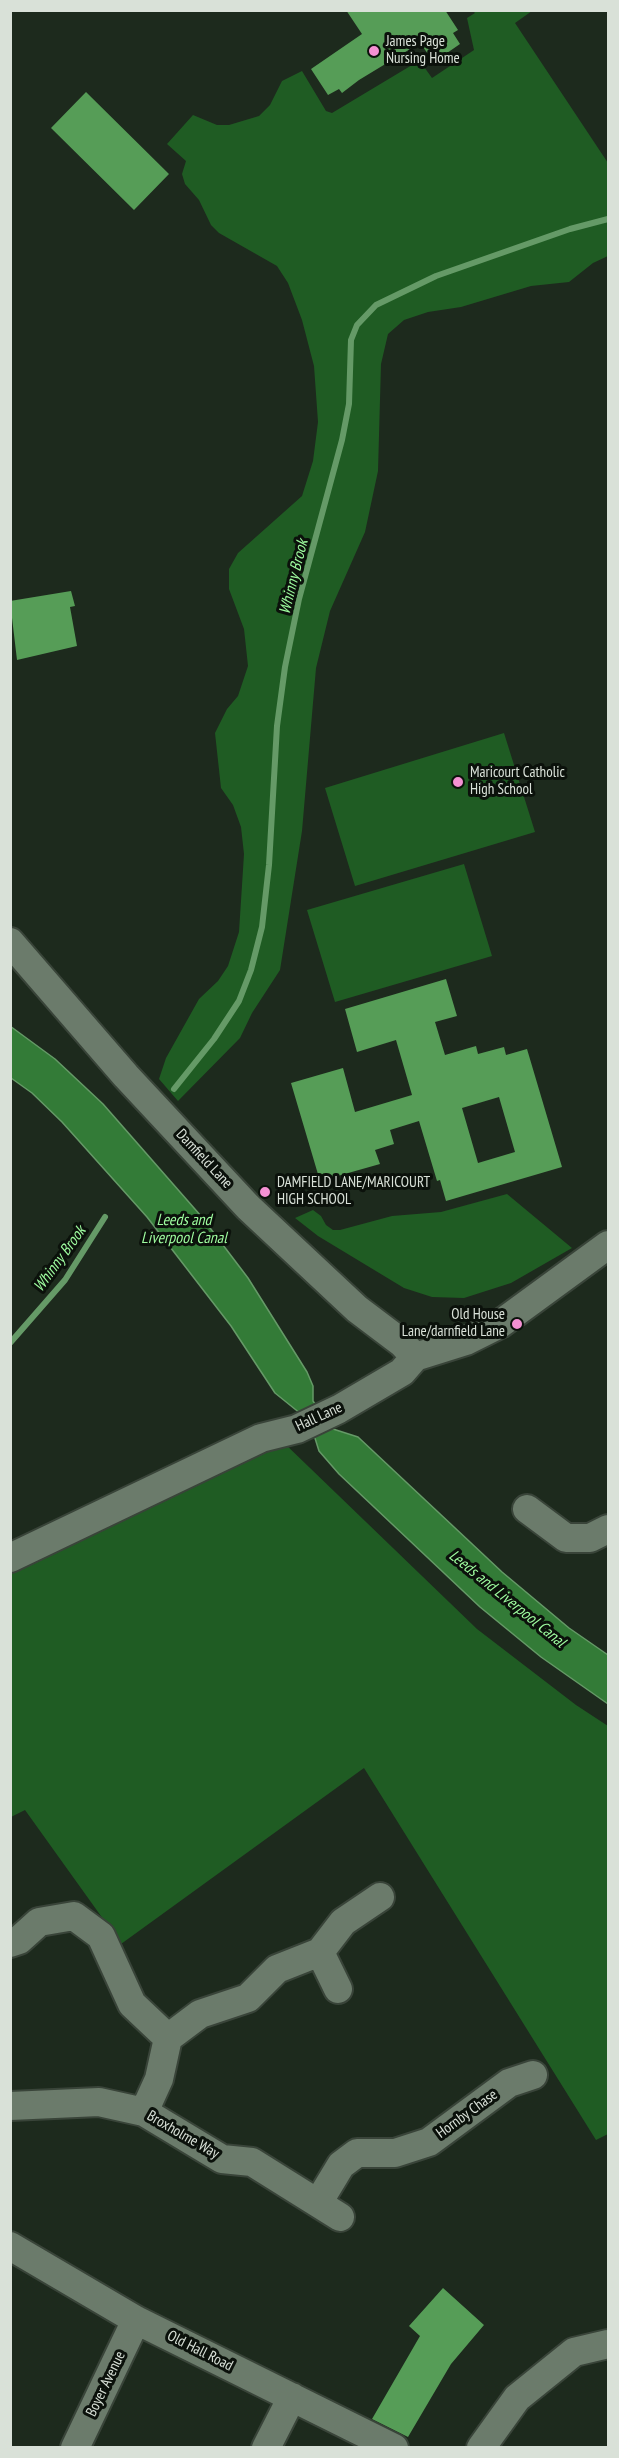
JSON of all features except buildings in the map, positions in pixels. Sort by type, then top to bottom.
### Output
[{"type":"street","name":"Damfield Lane","points":[[10,942],[126,1076],[248,1206],[357,1309],[402,1343],[415,1357]]},
{"type":"street","name":"Hall Lane","points":[[10,1558],[261,1438],[306,1425],[339,1409],[402,1372],[415,1357],[466,1341],[500,1324],[609,1245]]},
{"type":"street","points":[[527,1509],[566,1538],[590,1538],[609,1529]]},
{"type":"street","points":[[144,2112],[159,2079],[168,2038],[200,2014],[249,1998],[277,1969],[320,1952],[343,1922],[380,1897]]},
{"type":"street","points":[[10,1943],[19,1941],[39,1922],[74,1916],[101,1936],[132,2004],[168,2038]]},
{"type":"street","points":[[320,1952],[338,1989]]},
{"type":"street","name":"Hornby Chase","points":[[329,2210],[341,2165],[357,2153],[395,2152],[429,2142],[509,2083],[533,2075]]},
{"type":"street","name":"Broxholme Way","points":[[10,2106],[99,2102],[144,2112],[222,2159],[252,2162],[329,2210]]},
{"type":"street","name":"Old Hall Road","points":[[10,2246],[136,2320],[394,2448]]},
{"type":"street","name":"Boyer Avenue","points":[[75,2448],[136,2320]]},
{"type":"street","points":[[481,2448],[517,2398],[532,2385],[574,2352],[609,2344]]},
{"type":"street","points":[[266,2448],[292,2397]]},
{"type":"shaded area","points":[[473,11],[532,11],[515,23],[608,163],[608,256],[593,263],[569,282],[531,286],[461,307],[428,312],[404,320],[388,334],[381,364],[378,471],[365,532],[330,611],[316,668],[302,831],[280,970],[252,1013],[240,1038],[178,1101],[159,1079],[166,1058],[199,999],[218,981],[228,966],[239,932],[244,854],[241,827],[233,805],[221,788],[215,733],[227,709],[238,696],[248,666],[244,629],[229,589],[229,569],[238,553],[302,496],[313,461],[318,422],[314,366],[302,320],[288,283],[277,266],[219,233],[211,225],[199,200],[185,184],[182,174],[186,161],[167,144],[193,115],[217,125],[229,125],[259,116],[270,105],[282,81],[302,71],[326,111],[332,113],[417,62],[422,64],[432,78],[474,50],[467,18],[475,13]]},
{"type":"shaded area","points":[[504,733],[535,832],[355,886],[325,788]]},
{"type":"shaded area","points":[[464,864],[492,956],[335,1002],[307,910]]},
{"type":"shaded area","points":[[507,1194],[572,1248],[511,1283],[464,1298],[432,1297],[404,1288],[318,1236],[295,1218],[313,1210],[321,1216],[326,1225],[333,1230],[340,1230],[392,1216],[441,1212]]},
{"type":"shaded area","points":[[282,1441],[477,1629],[576,1705],[608,1726],[608,2134],[596,2140],[364,1768],[121,1944],[25,1810],[11,1817],[11,1570]]},
{"type":"water","name":"Leeds and Liverpool Canal","points":[[10,1026],[55,1059],[103,1104],[201,1216],[248,1278],[307,1372],[313,1386],[313,1401],[333,1429],[358,1437],[502,1572],[569,1628],[608,1655],[608,1704],[541,1657],[480,1607],[339,1474],[319,1451],[314,1435],[301,1414],[275,1393],[231,1326],[147,1217],[62,1122],[32,1093],[11,1078]]},
{"type":"waterway","name":"Whinny Brook","points":[[174,1089],[214,1039],[239,1001],[251,970],[262,927],[269,865],[277,726],[285,667],[299,599],[342,440],[349,404],[351,340],[357,325],[376,305],[436,276],[570,229],[608,219]]},
{"type":"waterway","name":"Whinny Brook","points":[[10,1343],[65,1280],[105,1217]]},
{"type":"place","name":"James Page Nursing Home","points":[[374,51]]},
{"type":"place","name":"Maricourt Catholic High School","points":[[458,782]]},
{"type":"place","name":"DAMFIELD LANE/MARICOURT HIGH SCHOOL","points":[[265,1192]]},
{"type":"place","name":"Old House Lane/darnfield Lane","points":[[517,1324]]}]
